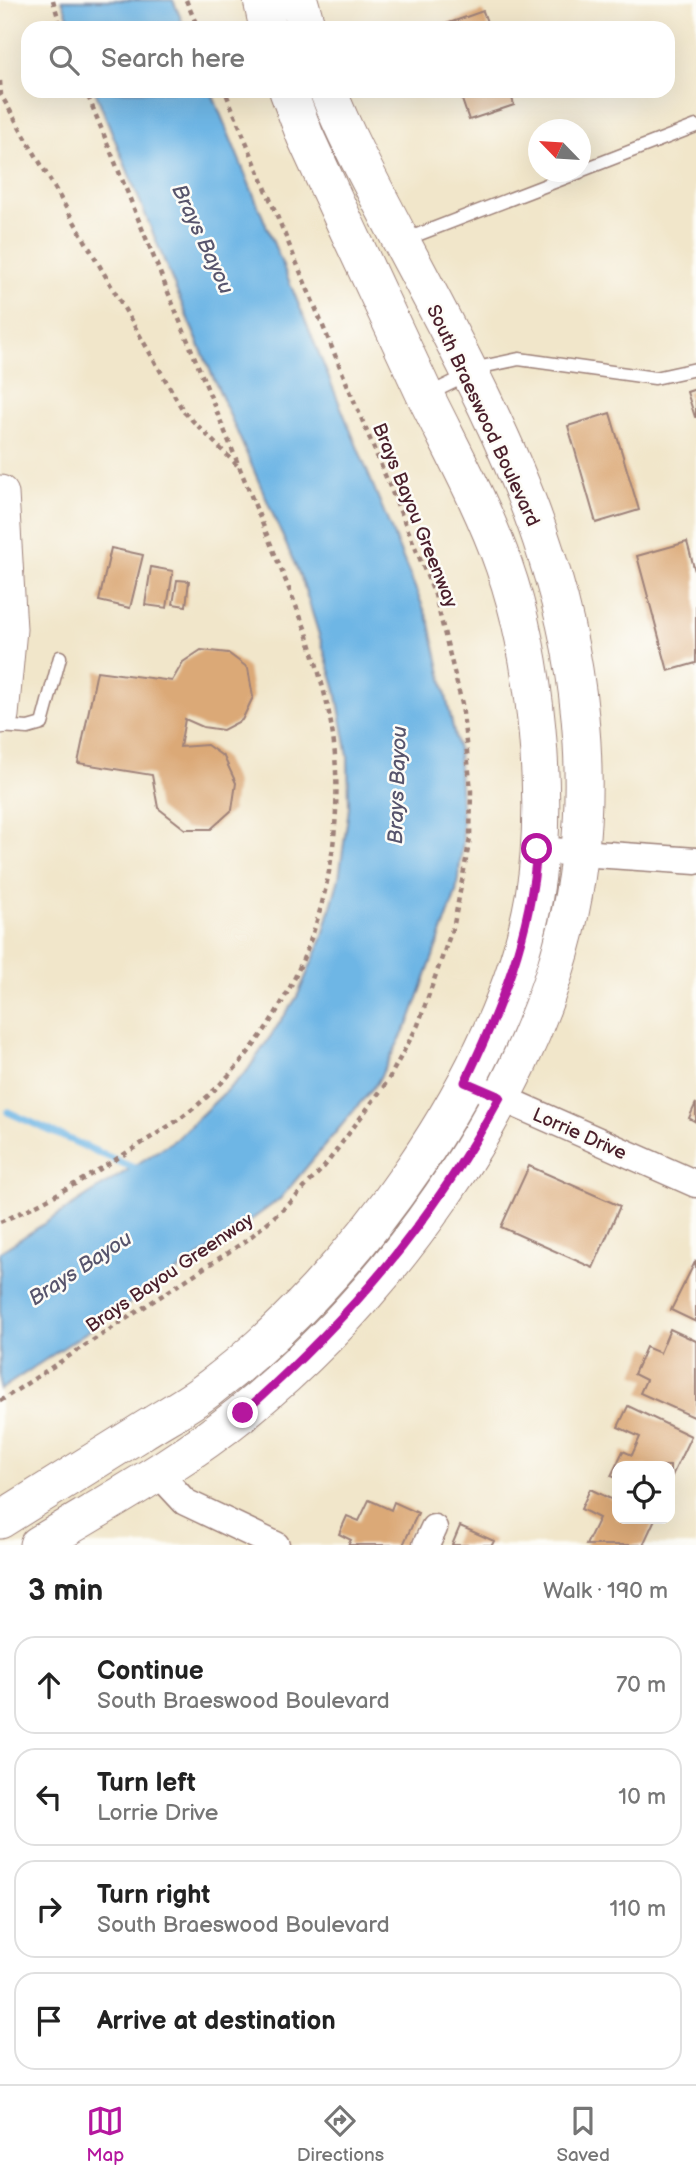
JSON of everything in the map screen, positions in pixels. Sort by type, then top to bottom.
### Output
[{"type":"main road","points":[[262,0],[266,21]]},
{"type":"main road","points":[[299,0],[305,21]]},
{"type":"main road","points":[[0,1520],[210,1389],[285,1324],[352,1250],[420,1161],[465,1082],[498,1014],[522,944],[534,895],[539,771],[533,690],[520,621],[504,565],[305,136],[291,98]]},
{"type":"main road","name":"South Braeswood Boulevard","points":[[38,1545],[158,1473],[243,1413],[311,1352],[374,1284],[422,1223],[465,1161],[500,1097],[550,985],[566,928],[578,852],[582,721],[572,648],[546,553],[509,460],[469,374],[366,174],[331,98]]},
{"type":"main road","points":[[0,494],[8,629],[0,715]]},
{"type":"street","points":[[537,849],[696,861]]},
{"type":"street","name":"Lorrie Drive","points":[[465,1082],[696,1184]]},
{"type":"street","points":[[158,1473],[185,1502],[276,1545]]},
{"type":"lane","points":[[591,167],[696,126]]},
{"type":"lane","points":[[401,241],[552,182]]},
{"type":"lane","points":[[426,396],[486,366],[519,359],[655,378],[696,369]]},
{"type":"lane","points":[[0,726],[28,728],[42,724],[60,657]]},
{"type":"path","points":[[53,0],[59,21]]},
{"type":"path","points":[[186,0],[195,21]]},
{"type":"path","points":[[0,81],[1,95],[184,412],[241,469]]},
{"type":"path","points":[[0,1222],[99,1170],[166,1128],[199,1105],[226,1079],[273,1019],[295,979],[315,931],[327,885],[334,836],[337,785],[334,744],[324,688],[307,633],[89,98]]},
{"type":"path","name":"Brays Bayou Greenway","points":[[0,1401],[247,1240],[289,1204],[324,1167],[387,1083],[418,1025],[454,923],[470,838],[471,791],[462,704],[439,608],[228,98]]},
{"type":"water","points":[[62,0],[173,0],[182,21],[70,21]]},
{"type":"water","name":"Brays Bayou","points":[[98,98],[214,98],[430,624],[458,750],[463,841],[456,893],[410,1020],[377,1083],[280,1199],[208,1251],[0,1390],[0,1252],[176,1139],[247,1071],[297,997],[322,939],[339,878],[349,808],[348,756],[336,690],[303,583],[190,324]]},
{"type":"building","points":[[483,11],[487,21],[455,21]]},
{"type":"building","points":[[461,98],[512,98],[514,105],[469,120]]},
{"type":"building","points":[[696,389],[696,417],[695,417],[687,392]]},
{"type":"building","points":[[610,413],[639,510],[596,523],[568,426]]},
{"type":"building","points":[[687,542],[696,575],[696,663],[668,671],[637,556]]},
{"type":"building","points":[[111,548],[143,555],[130,608],[99,601]]},
{"type":"building","points":[[151,567],[173,571],[167,608],[145,605]]},
{"type":"building","points":[[177,580],[189,581],[186,606],[173,604]]},
{"type":"building","points":[[201,650],[228,653],[248,668],[253,697],[242,720],[223,730],[203,727],[185,719],[180,747],[207,745],[224,757],[236,783],[232,810],[211,829],[185,829],[158,808],[152,775],[78,763],[97,671],[172,681],[183,662]]},
{"type":"building","points":[[696,1103],[696,1122],[689,1118]]},
{"type":"building","points":[[529,1166],[620,1206],[593,1268],[501,1227]]},
{"type":"building","points":[[696,1260],[696,1322],[671,1310]]},
{"type":"building","points":[[670,1329],[696,1341],[696,1418],[640,1393],[646,1380],[634,1374],[646,1347],[660,1353]]},
{"type":"building","points":[[628,1406],[691,1436],[675,1470],[675,1461],[618,1461],[623,1451],[632,1455],[640,1437],[618,1427]]},
{"type":"building","points":[[590,1489],[612,1500],[612,1524],[653,1524],[643,1545],[586,1545],[599,1518],[581,1509]]},
{"type":"building","points":[[369,1500],[391,1510],[394,1502],[418,1513],[403,1545],[348,1545],[351,1540],[339,1534],[347,1516],[359,1521]]},
{"type":"building","points":[[460,1526],[494,1541],[492,1545],[452,1545]]},
{"type":"waterway","points":[[8,1112],[138,1170]]},
{"type":"route","points":[[243,1413],[311,1352],[374,1284],[422,1223],[465,1161],[500,1097],[465,1082],[498,1014],[522,944],[534,895],[537,849]]}]
